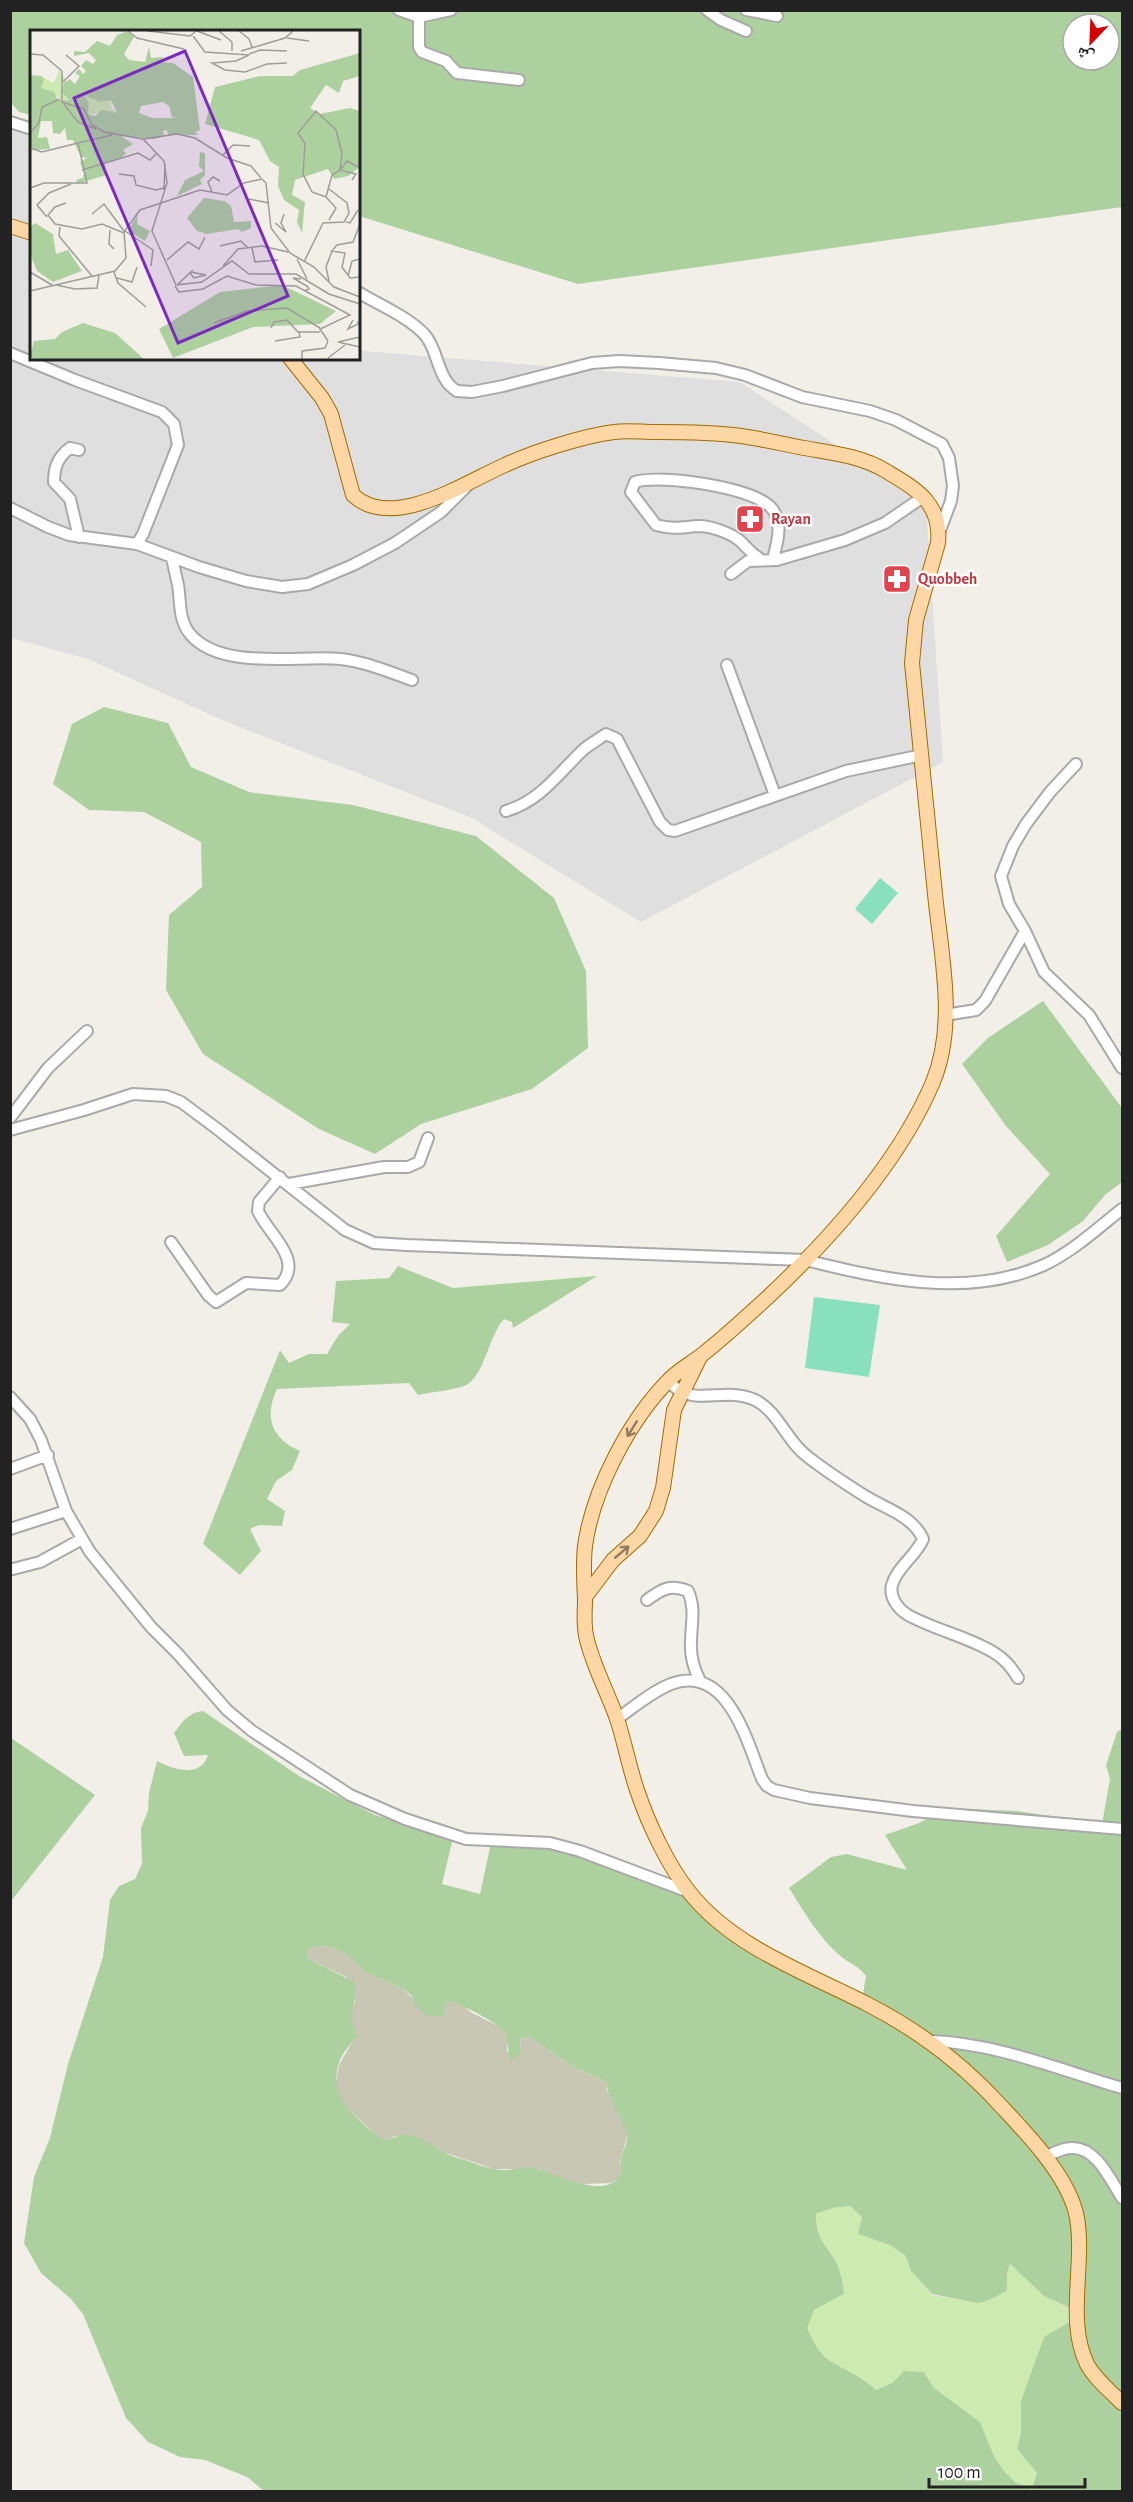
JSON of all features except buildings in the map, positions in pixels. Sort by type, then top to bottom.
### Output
[{"type":"main road","points":[[10,226],[30,232]]},
{"type":"main road","points":[[292,360],[332,414],[353,495],[361,502],[382,508],[402,508],[424,501],[472,482],[506,464],[615,432],[698,432],[741,436],[836,452],[873,463],[911,485],[932,508],[939,533],[916,620],[912,648],[945,1015],[941,1058],[932,1084],[886,1164],[828,1236],[768,1298],[700,1357],[681,1368],[652,1397],[616,1455],[592,1518],[582,1573],[585,1596],[584,1624],[587,1641],[617,1719],[638,1794],[668,1860],[689,1892],[714,1918],[752,1944],[794,1969],[869,2005],[931,2041],[964,2069],[997,2102],[1044,2157],[1067,2191],[1077,2219],[1079,2342],[1089,2369],[1122,2403]]},
{"type":"main road","points":[[585,1596],[613,1560],[640,1536],[656,1511],[663,1488],[674,1410],[700,1357]]},
{"type":"main road","points":[[652,1397],[674,1410]]},
{"type":"street","points":[[399,10],[419,17],[451,10]]},
{"type":"street","points":[[706,10],[721,20],[746,31]]},
{"type":"street","points":[[746,10],[777,16]]},
{"type":"street","points":[[419,17],[419,47],[422,52],[446,61],[457,73],[519,80]]},
{"type":"street","points":[[10,122],[30,128]]},
{"type":"street","points":[[360,293],[413,325],[426,336],[446,382],[457,391],[472,392],[503,386],[592,363],[619,361],[659,363],[716,368],[745,375],[802,397],[824,400],[896,420],[942,444],[949,458],[953,486],[951,501],[939,533]]},
{"type":"street","points":[[10,353],[162,412],[174,424],[178,439],[174,457],[137,544]]},
{"type":"street","points":[[79,450],[70,448],[62,454],[54,469],[54,482],[70,499],[79,537]]},
{"type":"street","points":[[760,559],[748,551],[741,541],[715,530],[699,526],[683,529],[656,525],[631,492],[635,482],[656,478],[735,489],[758,498],[773,509],[778,522],[777,543],[772,560]]},
{"type":"street","points":[[10,508],[48,527],[79,537],[137,544],[172,558],[282,587],[308,584],[353,565],[395,543],[441,512],[472,482]]},
{"type":"street","points":[[731,574],[748,561],[772,560],[798,555],[844,540],[885,523],[923,497]]},
{"type":"street","points":[[172,558],[182,619],[191,634],[210,649],[260,659],[341,659],[364,663],[412,680]]},
{"type":"street","points":[[727,665],[775,795]]},
{"type":"street","points":[[506,811],[520,807],[542,792],[584,749],[606,734],[617,739],[660,822],[668,830],[681,829],[846,771],[922,755]]},
{"type":"street","points":[[1076,764],[1050,792],[1026,824],[1001,876],[1009,904],[1025,931],[1044,972],[1089,1015],[1122,1068]]},
{"type":"street","points":[[945,1015],[976,1010],[985,1001],[1025,931]]},
{"type":"street","points":[[10,1118],[48,1068],[87,1032]]},
{"type":"street","points":[[10,1130],[133,1094],[166,1096],[181,1102],[216,1128],[345,1230],[375,1243],[805,1260],[896,1279],[972,1284],[998,1279],[1042,1265],[1062,1254],[1122,1209]]},
{"type":"street","points":[[289,1184],[384,1167],[408,1167],[419,1162],[428,1138]]},
{"type":"street","points":[[171,1242],[208,1295],[216,1302],[246,1283],[280,1285],[289,1272],[289,1261],[258,1211],[259,1202],[280,1177]]},
{"type":"street","points":[[668,1381],[682,1392],[704,1396],[736,1394],[756,1401],[770,1413],[794,1445],[806,1456],[866,1496],[909,1520],[919,1530],[923,1539],[919,1551],[898,1574],[892,1585],[892,1597],[897,1605],[907,1614],[994,1652],[1008,1663],[1017,1678]]},
{"type":"street","points":[[10,1397],[30,1419],[48,1455],[66,1510],[90,1552],[151,1627],[227,1710],[268,1743],[371,1806],[446,1833],[466,1839],[550,1843],[580,1851],[689,1892]]},
{"type":"street","points":[[10,1469],[48,1455]]},
{"type":"street","points":[[10,1529],[66,1510]]},
{"type":"street","points":[[13,1569],[40,1562],[82,1539]]},
{"type":"street","points":[[647,1600],[666,1587],[676,1586],[688,1591],[693,1601],[694,1614],[690,1644],[692,1662],[700,1681],[722,1695],[728,1703],[737,1718],[762,1779],[774,1790],[810,1798],[912,1811],[1122,1829]]},
{"type":"street","points":[[617,1719],[664,1687],[674,1683],[700,1681]]},
{"type":"street","points":[[931,2041],[960,2044],[1011,2055],[1122,2088]]},
{"type":"street","points":[[1044,2157],[1074,2147],[1087,2152],[1100,2163],[1122,2198]]},
{"type":"shaded area","points":[[10,116],[30,124],[30,360],[360,360],[360,348],[363,351],[740,382],[926,504],[943,762],[641,922],[472,818],[222,720],[88,659],[11,638]]},
{"type":"shaded area","points":[[329,1946],[347,1955],[365,1972],[403,1989],[417,2002],[419,2009],[444,2008],[449,2000],[458,2002],[472,2013],[503,2028],[507,2037],[507,2052],[521,2050],[520,2040],[528,2036],[572,2066],[606,2082],[607,2091],[628,2133],[620,2162],[622,2170],[618,2178],[612,2183],[583,2184],[539,2169],[494,2169],[395,2136],[387,2141],[378,2137],[344,2105],[339,2096],[336,2084],[339,2065],[356,2035],[350,2017],[355,2000],[346,1977],[309,1959],[305,1951],[313,1947]]},
{"type":"green space","points":[[11,11],[1122,11],[1122,207],[578,284],[360,216],[360,30],[30,30],[30,115],[19,112],[11,103]]},
{"type":"green space","points":[[104,707],[168,723],[191,767],[249,792],[353,805],[476,836],[554,898],[586,971],[588,1048],[532,1089],[421,1124],[375,1154],[319,1129],[203,1054],[166,990],[169,915],[202,887],[201,842],[144,812],[89,810],[53,784],[72,724]]},
{"type":"green space","points":[[880,878],[898,893],[872,924],[855,909]]},
{"type":"green space","points":[[1043,1001],[1122,1108],[1122,1182],[1105,1195],[1083,1221],[1048,1245],[1007,1262],[996,1236],[1050,1174],[1006,1126],[962,1064],[988,1038]]},
{"type":"green space","points":[[398,1266],[453,1288],[597,1276],[513,1328],[512,1322],[504,1319],[494,1335],[479,1371],[464,1386],[418,1395],[409,1383],[277,1389],[271,1409],[273,1426],[282,1440],[300,1451],[292,1470],[276,1481],[267,1499],[285,1511],[282,1526],[259,1525],[250,1529],[261,1551],[240,1575],[203,1544],[280,1350],[289,1363],[309,1354],[327,1354],[338,1336],[350,1324],[332,1322],[336,1281],[389,1278]]},
{"type":"green space","points":[[814,1297],[880,1305],[869,1377],[805,1368]]},
{"type":"green space","points":[[203,1711],[299,1776],[375,1815],[453,1838],[442,1884],[480,1894],[491,1843],[579,1853],[680,1892],[711,1919],[862,2000],[866,1976],[823,1938],[789,1888],[831,1857],[847,1854],[907,1870],[885,1835],[919,1823],[947,1808],[1017,1811],[1102,1824],[1110,1779],[1106,1765],[1117,1732],[1122,1729],[1122,2491],[264,2491],[247,2477],[205,2460],[180,2457],[148,2442],[126,2418],[83,2314],[71,2299],[41,2273],[24,2243],[34,2177],[50,2138],[68,2064],[103,1957],[110,1900],[119,1886],[135,1879],[142,1864],[141,1828],[148,1811],[149,1793],[157,1761],[186,1770],[199,1767],[208,1755],[184,1756],[174,1733],[186,1718]],"holes":[[[329,1946],[347,1955],[365,1972],[403,1989],[411,1995],[419,2009],[427,2016],[444,2016],[444,2008],[449,2001],[495,2024],[506,2034],[511,2059],[519,2057],[520,2040],[528,2036],[572,2066],[606,2082],[609,2095],[627,2132],[619,2176],[613,2183],[592,2186],[534,2168],[506,2170],[480,2165],[448,2154],[415,2136],[397,2136],[387,2141],[379,2137],[348,2108],[338,2088],[339,2063],[357,2035],[352,2021],[354,1982],[309,1959],[306,1951],[313,1947]],[[850,2206],[862,2217],[858,2234],[890,2245],[905,2255],[911,2271],[932,2294],[977,2303],[985,2302],[1007,2291],[1007,2273],[1010,2264],[1044,2296],[1070,2308],[1076,2318],[1044,2337],[1021,2401],[1021,2433],[1017,2449],[1037,2473],[1032,2489],[1016,2483],[1004,2471],[994,2456],[980,2422],[934,2388],[924,2372],[904,2371],[892,2383],[876,2390],[827,2359],[817,2347],[807,2328],[814,2310],[844,2294],[838,2266],[819,2235],[816,2214],[833,2208]]]},
{"type":"green space","points":[[11,1738],[95,1795],[11,1901]]},
{"type":"green space","points":[[850,2206],[862,2217],[859,2234],[890,2245],[905,2255],[911,2271],[932,2295],[977,2303],[985,2302],[1007,2291],[1007,2273],[1010,2264],[1044,2296],[1070,2308],[1076,2317],[1044,2338],[1021,2401],[1021,2433],[1017,2449],[1037,2473],[1032,2489],[1016,2483],[1004,2471],[994,2456],[980,2422],[934,2388],[924,2372],[904,2371],[892,2383],[876,2390],[860,2377],[827,2359],[817,2347],[806,2328],[814,2310],[844,2294],[838,2266],[819,2235],[816,2214],[833,2208]]},
{"type":"place","name":"Rayan","points":[[750,519]]},
{"type":"place","name":"Quobbeh","points":[[897,579]]}]
